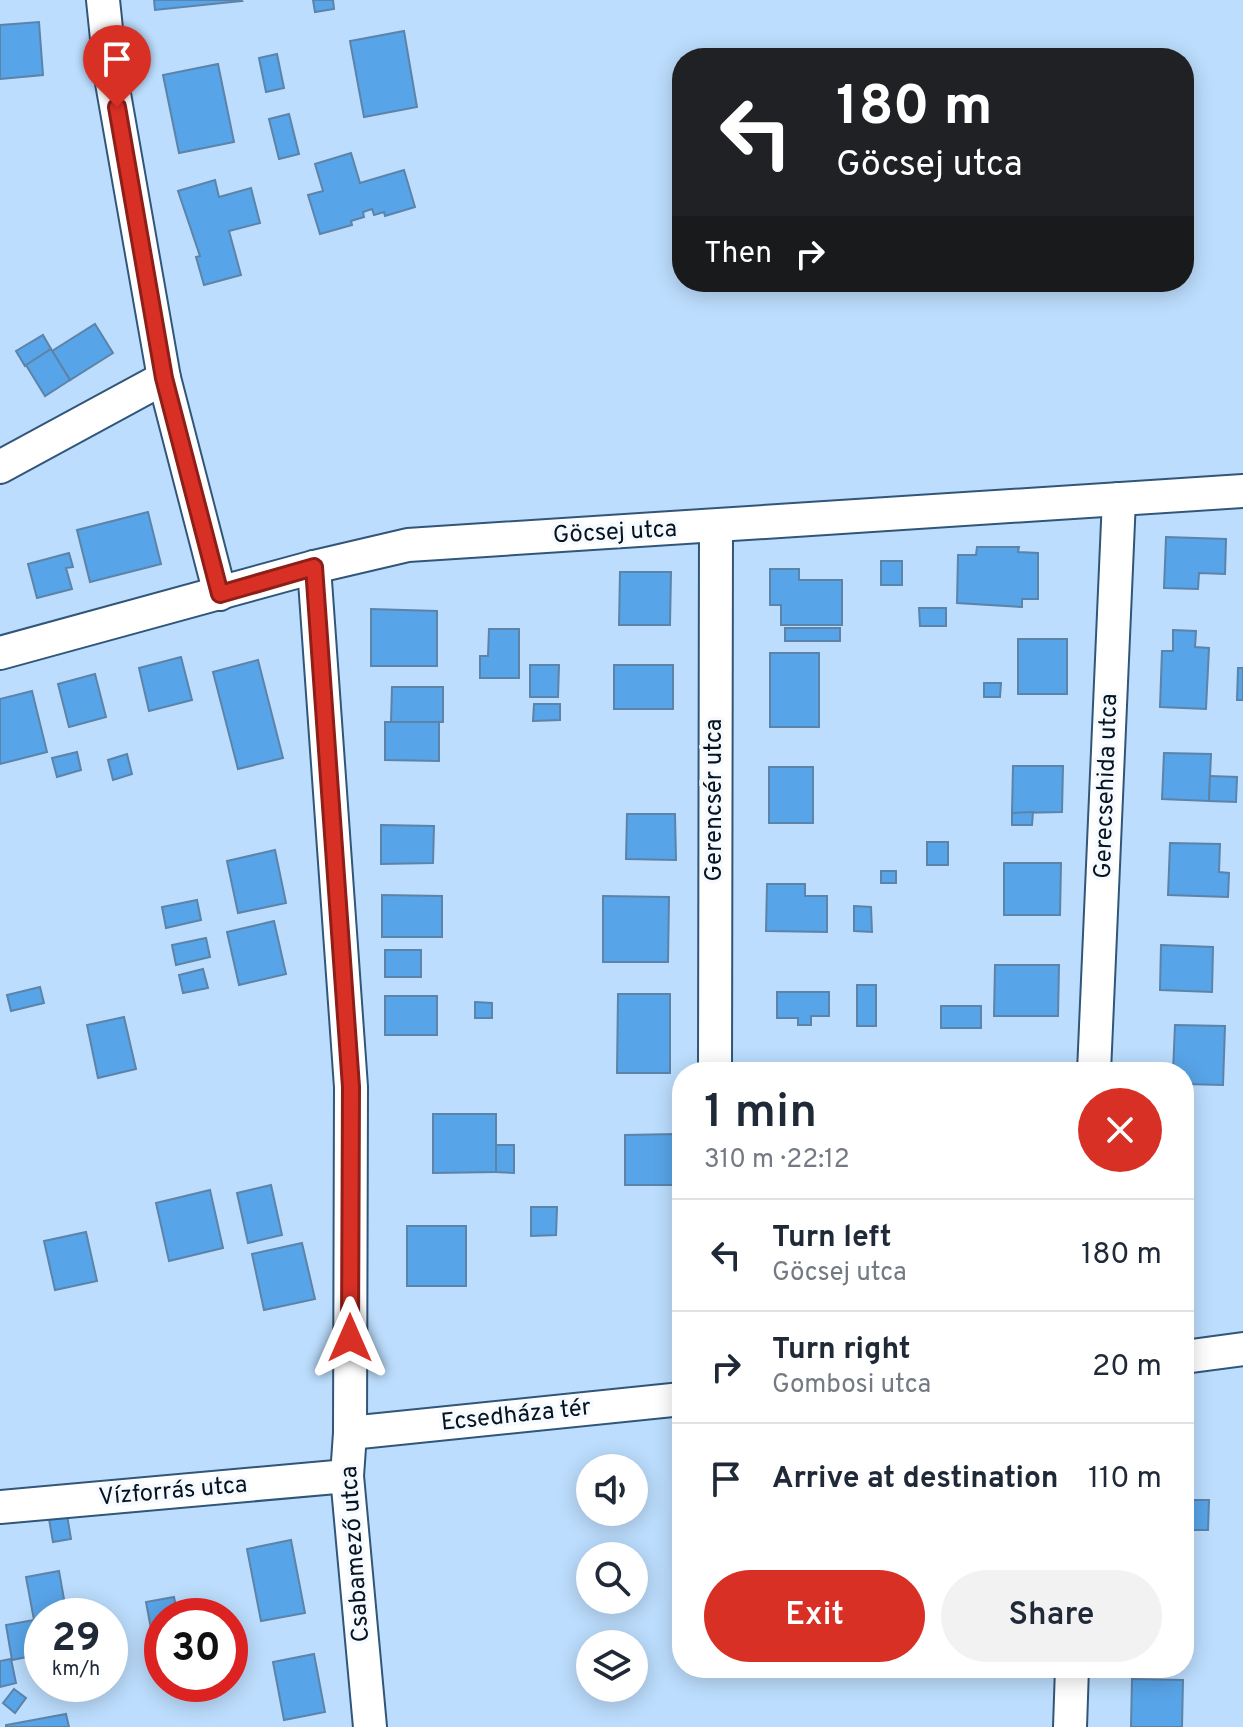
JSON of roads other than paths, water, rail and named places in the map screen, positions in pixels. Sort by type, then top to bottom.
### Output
[{"type":"street","points":[[103,0],[111,77],[164,378],[220,594]]},
{"type":"street","points":[[0,467],[164,378]]},
{"type":"street","name":"Göcsej utca","points":[[0,653],[314,567],[408,545],[716,528],[1243,491]]},
{"type":"street","name":"Gerecsehida utca","points":[[1094,1062],[1119,499]]},
{"type":"street","name":"Gerencsér utca","points":[[715,1062],[716,528]]},
{"type":"street","name":"Csabamező utca","points":[[314,567],[351,1087],[350,1433],[347,1476],[370,1727]]},
{"type":"street","points":[[1194,1356],[1243,1349]]},
{"type":"street","name":"Ecsedháza tér","points":[[350,1433],[672,1400]]},
{"type":"street","name":"Vízforrás utca","points":[[0,1507],[347,1476]]},
{"type":"street","points":[[1070,1727],[1072,1678]]}]
